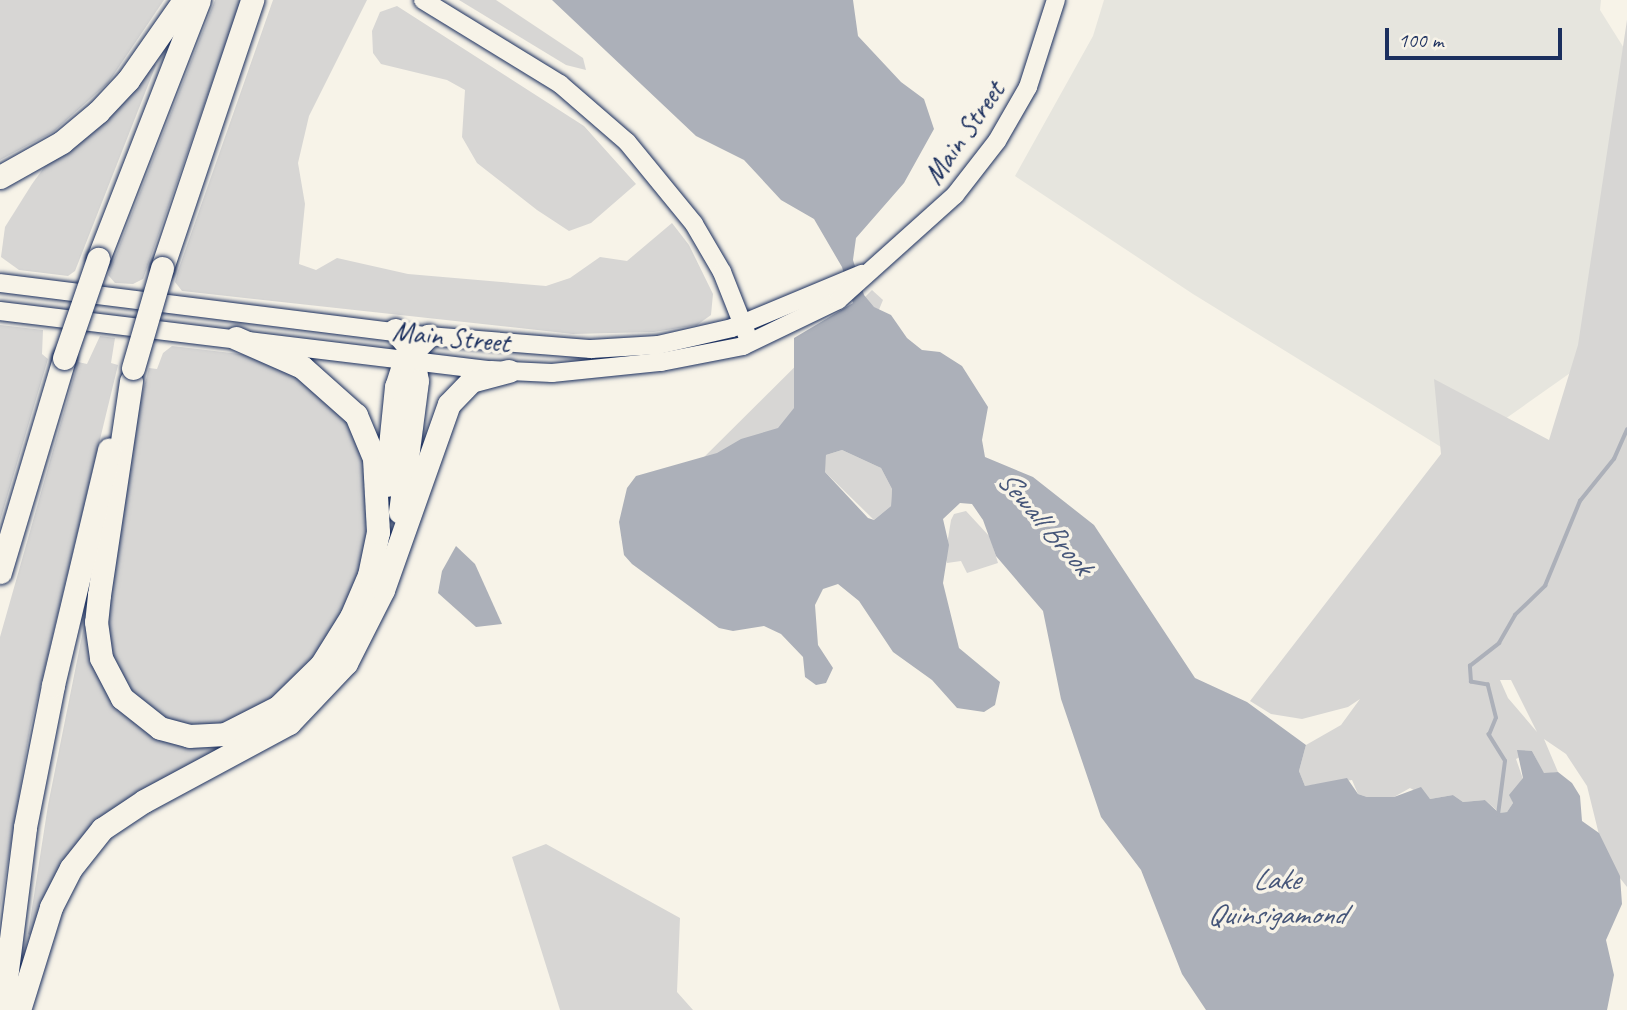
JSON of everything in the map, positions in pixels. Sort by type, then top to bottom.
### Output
[{"type":"highway","points":[[0,177],[62,142],[98,112],[128,80],[184,0]]},
{"type":"highway","points":[[0,572],[64,359],[98,259],[199,0]]},
{"type":"highway","points":[[2,1010],[25,827],[95,496],[162,268],[251,0]]},
{"type":"highway","points":[[389,570],[415,421],[415,351],[395,330]]},
{"type":"highway","points":[[236,338],[302,367],[356,415],[374,458],[378,532]]},
{"type":"highway","points":[[132,374],[99,595],[97,641],[117,692],[160,728],[189,736],[225,734],[265,715],[294,693],[321,665],[351,617],[369,575],[378,532],[396,387],[415,351]]},
{"type":"highway","points":[[19,1010],[51,906],[93,839],[111,822],[144,801],[301,714],[353,652],[389,570],[449,404],[471,381],[509,371]]},
{"type":"main road","points":[[423,0],[560,84],[626,142],[694,224],[745,324],[749,343]]},
{"type":"main road","name":"Main Street","points":[[415,351],[509,371],[609,369],[749,343],[874,269],[944,207],[997,141],[1028,87],[1056,0]]},
{"type":"main road","name":"Main Street","points":[[0,284],[395,330]]},
{"type":"main road","name":"Main Street","points":[[0,311],[236,338],[415,351],[591,349],[658,345],[745,324],[837,292]]},
{"type":"shaded area","points":[[0,0],[164,0],[108,83],[53,132],[0,160]]},
{"type":"shaded area","points":[[215,0],[241,0],[143,279],[133,284],[115,283],[108,275]]},
{"type":"shaded area","points":[[273,0],[367,0],[309,116],[298,163],[305,204],[299,264],[316,270],[337,258],[408,274],[546,286],[570,278],[600,257],[627,261],[672,223],[689,245],[713,294],[711,315],[697,325],[654,332],[573,334],[182,291],[175,282],[178,271]]},
{"type":"shaded area","points":[[459,0],[496,0],[583,58],[586,70],[566,65]]},
{"type":"shaded area","points":[[1104,0],[1601,0],[1600,10],[1627,53],[1627,183],[1573,371],[1454,455],[1193,294],[1015,176],[1093,36]]},
{"type":"shaded area","points":[[397,6],[584,126],[636,184],[591,223],[569,231],[537,210],[477,163],[462,137],[465,90],[447,80],[381,64],[373,53],[372,31],[380,12]]},
{"type":"shaded area","points":[[1627,20],[1627,887],[1605,859],[1587,786],[1566,754],[1544,739],[1558,772],[1544,774],[1532,751],[1516,759],[1523,779],[1510,795],[1513,803],[1507,812],[1500,813],[1485,800],[1463,802],[1453,795],[1430,799],[1410,788],[1394,797],[1367,797],[1358,794],[1352,780],[1305,786],[1299,771],[1306,745],[1341,725],[1360,699],[1348,707],[1302,719],[1271,714],[1250,701],[1441,454],[1434,379],[1549,440],[1578,345]],"holes":[[[1500,680],[1511,680],[1537,732],[1508,698]]]},
{"type":"shaded area","points":[[153,62],[156,65],[75,271],[68,276],[19,270],[1,257],[5,227],[32,184],[51,158]]},
{"type":"shaded area","points":[[872,290],[883,300],[873,324],[790,428],[685,476]]},
{"type":"shaded area","points":[[0,325],[43,330],[42,354],[48,359],[0,521]]},
{"type":"shaded area","points":[[100,336],[115,338],[111,363],[118,365],[30,729],[0,910],[0,637],[78,362],[87,364]]},
{"type":"shaded area","points":[[172,346],[248,355],[296,372],[344,408],[372,470],[364,575],[300,683],[213,731],[150,714],[118,678],[104,624],[132,433],[149,368],[157,369],[163,353]]},
{"type":"shaded area","points":[[842,450],[881,468],[892,489],[891,506],[874,520],[824,471],[826,455]]},
{"type":"shaded area","points":[[966,511],[990,537],[998,563],[967,573],[961,561],[947,563],[945,557],[951,520],[954,514]]},
{"type":"shaded area","points":[[88,606],[133,718],[235,738],[97,828],[32,936],[28,934],[48,805]]},
{"type":"shaded area","points":[[546,844],[680,918],[677,992],[693,1010],[560,1010],[512,857]]},
{"type":"water","name":"Lake Quinsigamond","points":[[552,0],[853,0],[858,36],[901,82],[924,99],[934,129],[904,183],[856,238],[853,260],[864,295],[874,307],[891,315],[907,338],[922,350],[940,352],[962,366],[988,407],[982,440],[985,457],[1033,477],[1094,525],[1195,678],[1247,702],[1306,745],[1299,771],[1305,786],[1347,778],[1358,794],[1367,797],[1394,797],[1421,787],[1430,799],[1453,795],[1463,802],[1485,800],[1499,813],[1507,812],[1513,803],[1509,795],[1523,778],[1517,750],[1532,751],[1544,773],[1558,772],[1572,783],[1580,796],[1582,821],[1599,833],[1620,876],[1622,904],[1606,940],[1614,975],[1607,1010],[1206,1010],[1182,974],[1141,870],[1101,817],[1061,699],[1043,611],[996,556],[983,520],[972,504],[960,503],[943,519],[949,545],[943,583],[959,648],[1000,682],[995,705],[984,712],[957,708],[932,680],[893,652],[859,601],[838,584],[823,589],[815,605],[818,645],[833,668],[826,683],[816,685],[805,677],[803,657],[781,634],[764,626],[733,631],[719,628],[632,564],[624,555],[619,522],[627,488],[636,476],[717,453],[741,439],[778,428],[794,408],[794,338],[853,303],[842,267],[814,219],[781,200],[744,160],[696,136]],"holes":[[[842,450],[881,468],[892,489],[891,506],[874,520],[868,518],[825,472],[826,455]]]},
{"type":"water","points":[[456,546],[475,564],[502,624],[476,627],[438,593],[442,571]]},
{"type":"waterway","points":[[1498,815],[1505,761],[1489,735],[1496,718],[1488,685],[1471,682],[1470,666],[1499,643],[1515,615],[1545,586],[1580,501],[1614,459],[1627,430]]},
{"type":"water label","name":"Sewall Brook","points":[[1045,522]]}]
